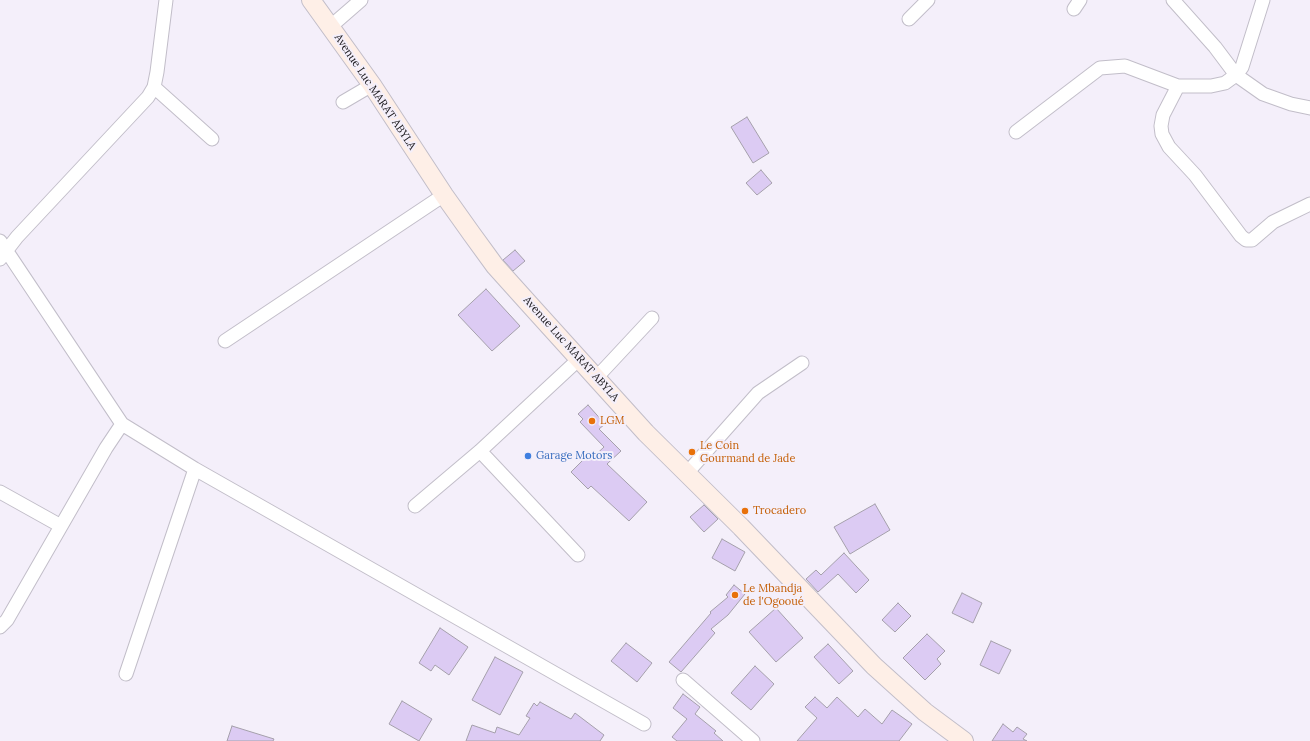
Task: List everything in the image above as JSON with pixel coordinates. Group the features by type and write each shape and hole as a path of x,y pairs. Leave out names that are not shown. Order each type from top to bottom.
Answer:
{"street":[{"path":"166,0 154,86 148,97 2,250 122,424 195,469 644,724"},
{"name":"Avenue Luc MARAT ABYLA","path":"311,0 372,85 444,195 496,266 646,433 746,532 874,666 925,712 964,741"},
{"path":"330,27 361,0"},
{"path":"909,19 928,0"},
{"path":"1173,0 1215,47 1236,75 1263,94 1291,104 1310,108"},
{"path":"1016,132 1100,68 1125,66 1178,86 1218,85 1225,82 1236,75 1242,67 1263,0"},
{"path":"343,102 372,85"},
{"path":"154,86 212,139"},
{"path":"1178,86 1163,115 1161,126 1162,134 1169,147 1194,175 1241,236 1246,240 1252,240 1273,222 1310,204"},
{"path":"225,341 444,195"},
{"path":"597,377 652,318"},
{"path":"415,506 480,451 579,359"},
{"path":"687,473 758,393 802,363"},
{"path":"0,627 8,620 61,526 122,424"},
{"path":"480,451 578,555"},
{"path":"126,674 195,469"},
{"path":"0,492 61,526"},
{"path":"683,680 753,741"}],"building":[{"path":"747,117 769,153 753,163 731,127"},
{"path":"761,170 772,183 757,195 746,183"},
{"path":"515,250 525,261 513,271 503,260"},
{"path":"486,289 520,326 492,351 458,315"},
{"path":"588,405 605,424 599,429 621,451 607,464 647,502 629,521 591,486 588,489 571,472 586,457 590,460 604,447 580,422 583,419 578,414"},
{"path":"875,504 890,530 850,554 834,527"},
{"path":"704,505 718,519 704,532 690,517"},
{"path":"722,539 745,552 735,571 712,558"},
{"path":"844,553 869,580 856,593 838,574 818,592 806,579 816,570 821,575"},
{"path":"734,585 745,594 728,615 711,629 715,633 681,672 669,662 711,613 710,612 728,597 726,595"},
{"path":"962,593 982,603 973,623 952,613"},
{"path":"898,603 911,616 895,632 882,620"},
{"path":"776,608 803,638 776,662 749,632"},
{"path":"440,628 468,647 449,675 435,665 431,671 419,663"},
{"path":"927,634 945,651 937,659 941,664 925,680 903,658"},
{"path":"991,641 1011,650 999,674 980,665"},
{"path":"626,643 652,663 637,682 611,661"},
{"path":"828,644 853,671 839,684 814,657"},
{"path":"495,657 523,672 500,715 472,700"},
{"path":"755,666 774,684 751,710 731,693"},
{"path":"683,694 700,707 695,714 716,731 714,733 723,741 677,741 672,737 687,719 673,708"},
{"path":"815,697 827,708 837,697 858,717 865,709 882,724 892,710 912,724 899,741 797,741 817,718 805,707"},
{"path":"402,701 432,719 419,741 389,724"},
{"path":"540,702 571,719 575,713 604,735 600,741 466,741 472,725 495,733 497,727 519,735 530,718 526,716 534,703 537,706"},
{"path":"1003,724 1013,732 1017,727 1027,734 1023,739 1027,741 992,741"},
{"path":"232,726 274,739 273,741 227,741"}],"place":[{"name":"LGM","path":"592,421"},
{"name":"Le Coin Gourmand de Jade","path":"692,452"},
{"name":"Garage Motors","path":"528,456"},
{"name":"Trocadero","path":"745,511"},
{"name":"Le Mbandja de l'Ogooué","path":"735,595"}]}
